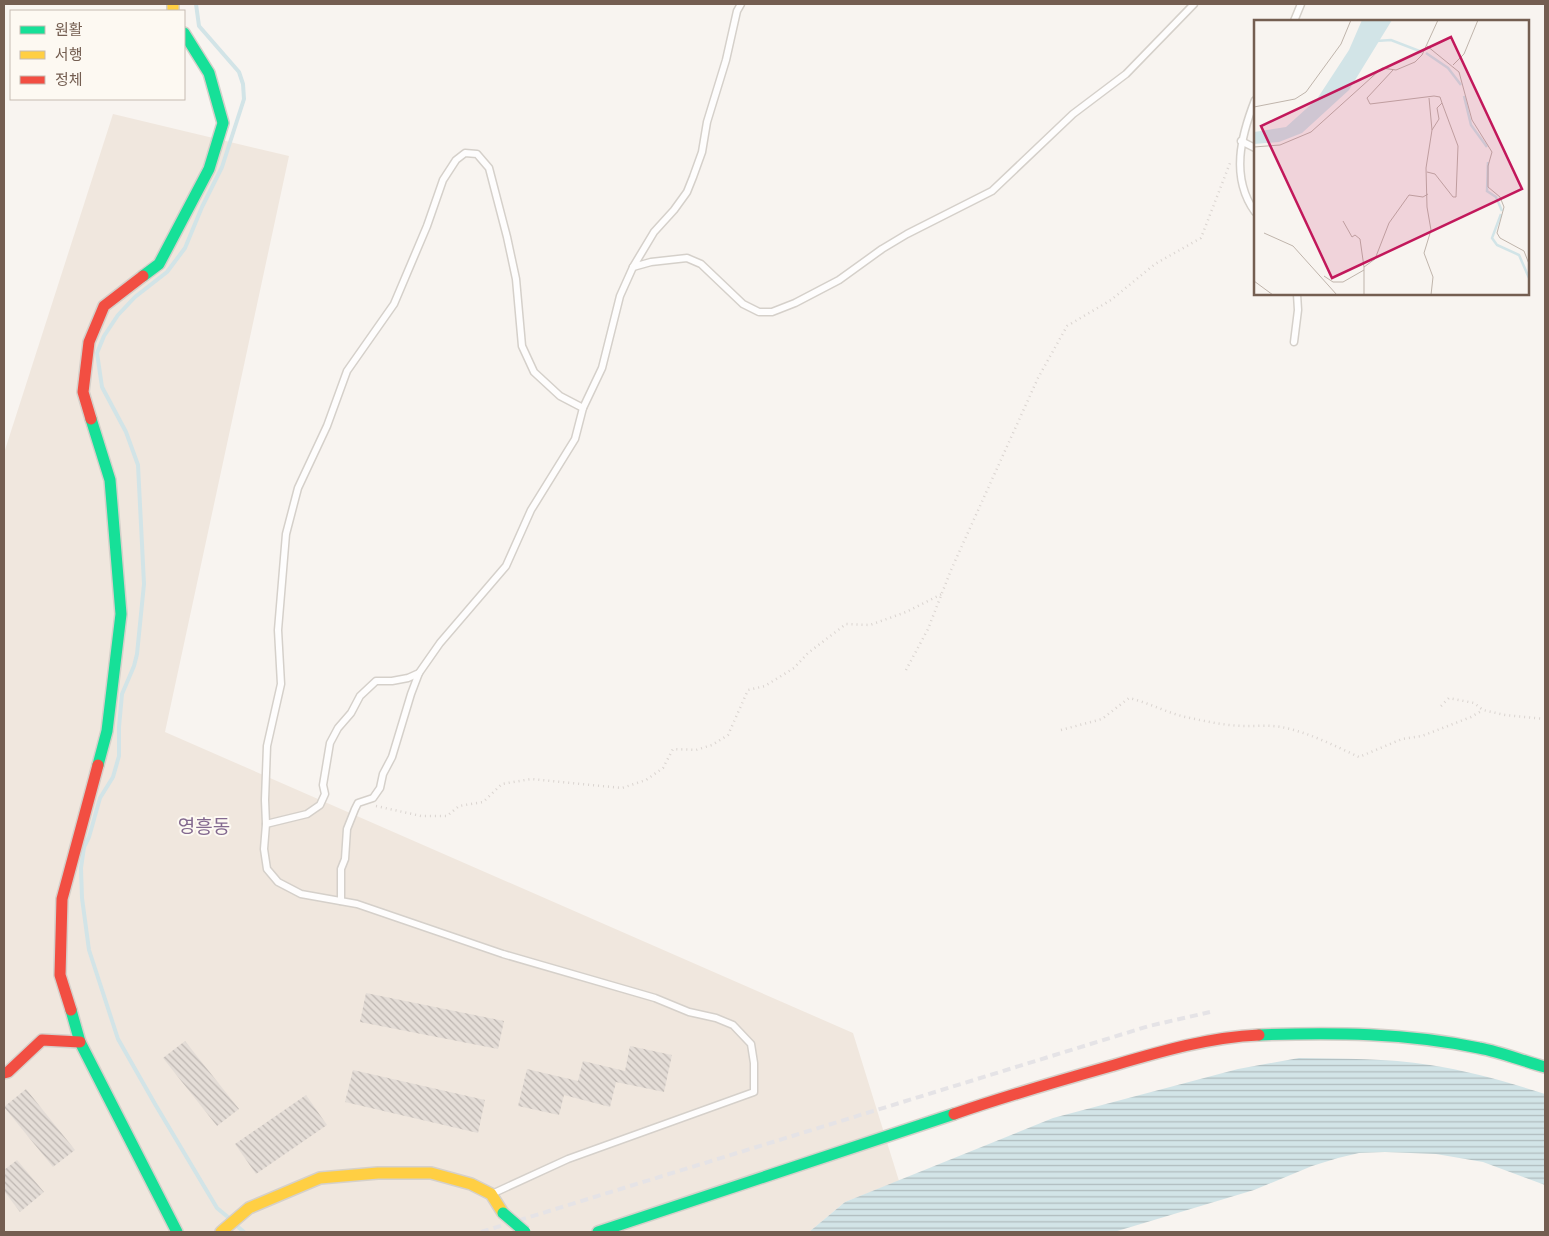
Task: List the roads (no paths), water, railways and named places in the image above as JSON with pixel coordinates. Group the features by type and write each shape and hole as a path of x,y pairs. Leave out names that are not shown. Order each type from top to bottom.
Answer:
{"street":[{"path":"177,1232 80,1042 60,975 62,900 107,731 121,614 110,480 83,392 89,342 104,306 159,264 209,169 223,123 209,73 185,35"},
{"path":"598,1232 1019,1092 1162,1051 1233,1036 1306,1033 1393,1035 1480,1048 1545,1067"},
{"path":"4,1073 8,1072 42,1040 80,1042"},
{"path":"221,1232 249,1208 320,1178 378,1173 431,1173 471,1184 491,1194 503,1213 525,1232"}],"lane":[{"path":"341,900 342,869 345,859 347,829 358,803 373,798 380,788 419,673 440,643 506,566 531,510 575,439 583,408 602,368 620,296 633,267 654,232 687,192 702,152 707,122 726,60 736,11 741,4"},
{"path":"633,267 651,262 686,258 701,264 743,304 759,312 772,312 795,303 839,280 882,249 907,234 992,191 1073,114 1126,74 1194,4"},
{"path":"1294,20 1301,4"},
{"path":"1254,103 1241,141 1240,171 1247,200 1254,210"},
{"path":"1241,141 1254,148"},
{"path":"491,1194 568,1159 754,1092 754,1063 751,1044 733,1025 716,1018 689,1012 656,998 504,954 414,925 386,913 341,900 301,894 278,882 267,869 264,849 267,746 281,684 278,630 286,534 298,488 327,426 347,371 394,304 427,226 443,180 456,160 465,153 477,154 489,168 516,279 522,346 534,372 560,396 583,408"},
{"path":"1294,342 1298,310 1297,295"},
{"path":"266,824 307,814 320,806 325,794 323,785 330,743 338,728 351,713 360,696 376,680 392,681 408,678 419,673"}],"waterway":[{"path":"196,4 199,26 239,72 243,84 244,99 222,167 202,207 185,248 167,272 135,297 118,315 104,336 97,353 102,387 126,432 138,465 144,584 137,654 122,694 119,756 113,777 100,798 89,837 84,847 81,868 82,898 89,950 118,1039 217,1208 229,1218"},
{"path":"237,1226 244,1232"}],"railway":[{"path":"481,1232 1149,1026 1210,1012"}],"district":[{"name":"영흥동","path":"204,826"}]}
